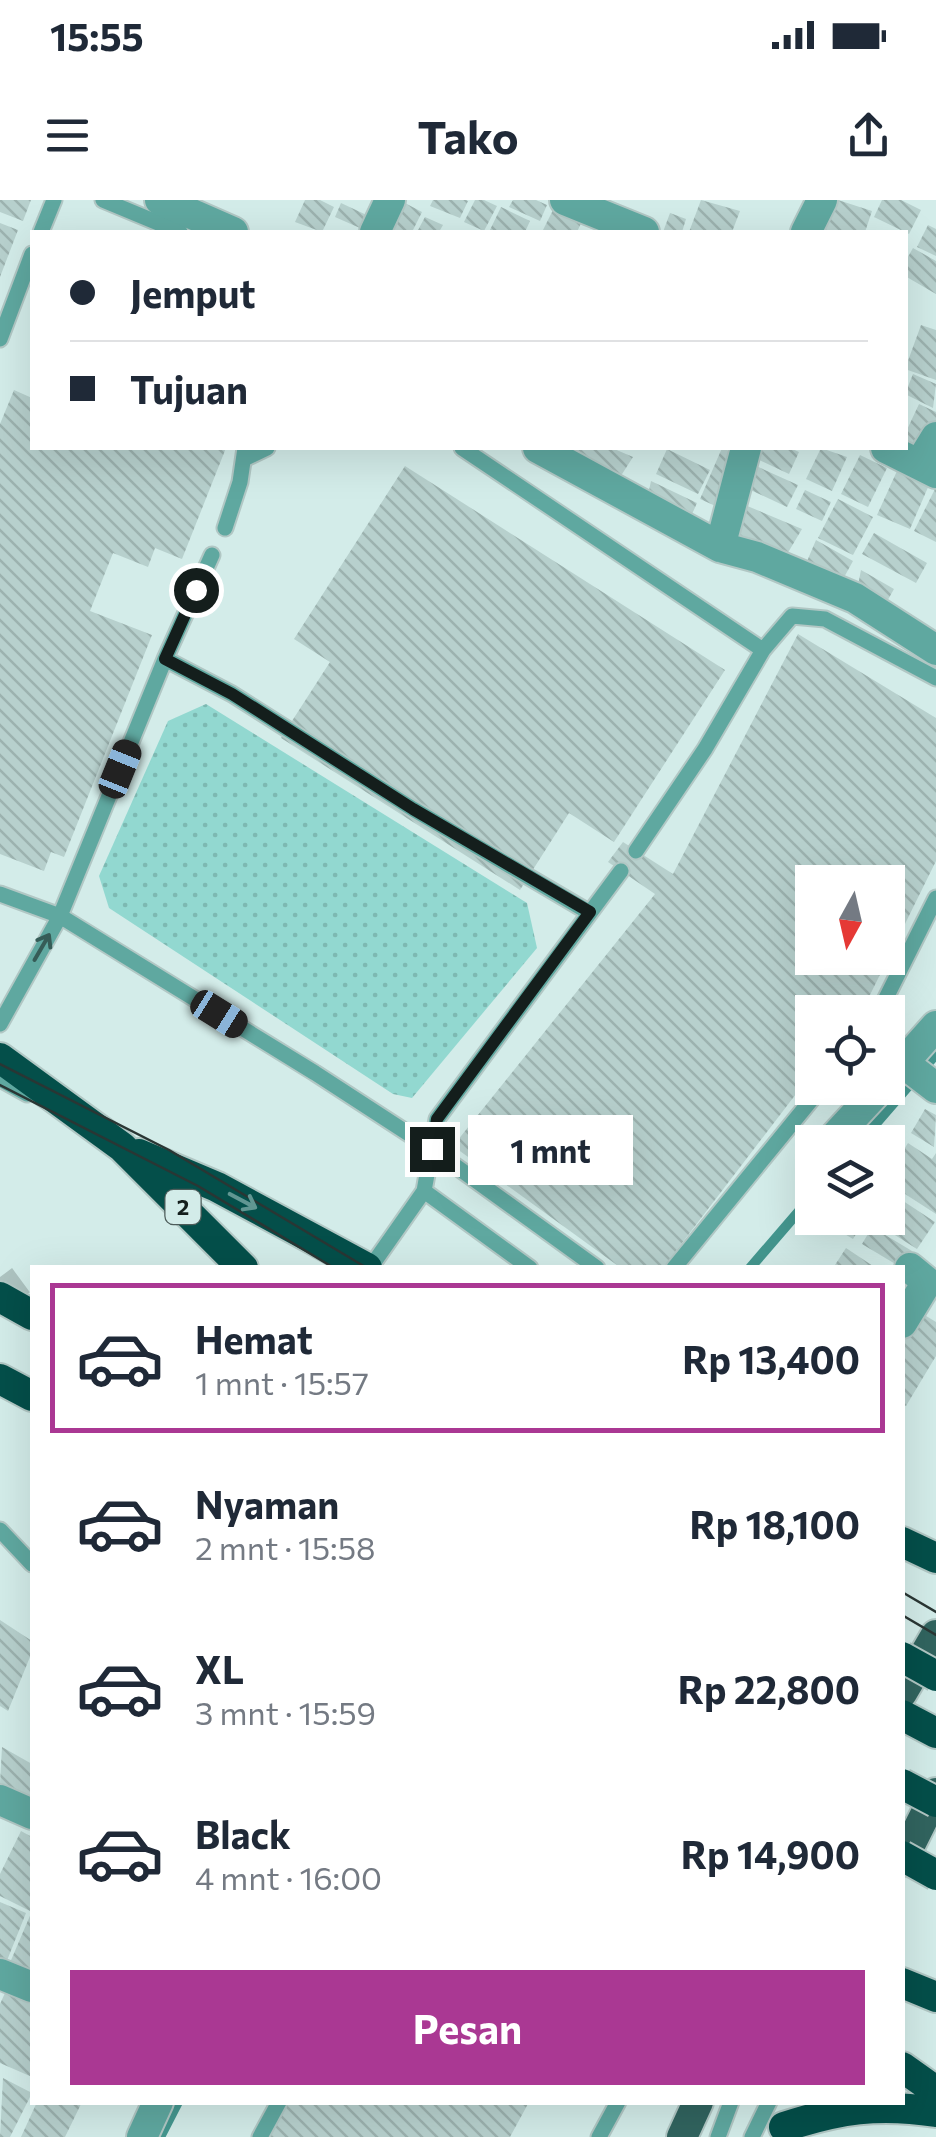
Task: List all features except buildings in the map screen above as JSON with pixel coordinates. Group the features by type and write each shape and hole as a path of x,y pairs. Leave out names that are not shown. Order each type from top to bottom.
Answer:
{"highway":[{"name":"2","path":"0,1058 122,1147 240,1265"},
{"path":"122,1147 217,1187 362,1265"},
{"path":"0,1297 30,1314"},
{"path":"0,1379 30,1395"},
{"path":"905,1543 936,1558"},
{"path":"905,1660 936,1676"},
{"path":"905,1717 936,1733"},
{"path":"905,1786 936,1802"},
{"path":"905,1860 936,1875"},
{"path":"905,1984 936,1997"},
{"path":"905,2070 936,2091"},
{"path":"782,2117 853,2108 936,2112"}],"main road":[{"path":"905,1689 936,1635"},
{"path":"905,1852 936,1792"},
{"path":"682,2137 697,2105"}],"street":[{"path":"160,200 228,230"},
{"path":"376,230 390,200"},
{"path":"565,200 628,230"},
{"path":"807,230 822,200"},
{"path":"890,450 928,468 936,437"},
{"path":"542,450 720,547 756,557 854,598 936,650"},
{"path":"720,547 745,450"},
{"path":"914,1077 936,1026"},
{"path":"846,1125 864,1105"},
{"path":"905,1318 927,1282 910,1268"},
{"path":"0,1800 30,1813"},
{"path":"0,1974 30,1986"},
{"path":"142,2137 157,2105"}],"lane":[{"path":"42,230 54,200"},
{"path":"104,200 175,230"},
{"path":"0,339 30,259"},
{"path":"465,450 763,650"},
{"path":"225,528 240,482 244,453"},
{"path":"0,1024 60,916 212,555"},
{"path":"636,851 705,749 763,650 792,616 824,618 936,678"},
{"path":"165,659 232,694 413,809 590,912"},
{"path":"370,1265 424,1191 437,1119 622,871"},
{"path":"0,894 60,916 432,1149 593,1265"},
{"path":"887,995 936,898"},
{"path":"0,1079 122,1147"},
{"path":"676,1265 807,1105"},
{"path":"424,1191 526,1265"},
{"path":"0,1530 30,1562"},
{"path":"260,2137 276,2105"},
{"path":"599,2137 616,2105"},
{"path":"718,2137 729,2105"},
{"path":"752,2137 782,2117"}],"shaded area":[{"path":"206,704 527,903 537,948 412,1098 393,1094 109,908 99,876 168,721"}],"waterway":[{"path":"875,1125 936,1054"},
{"path":"753,1265 795,1216"},
{"path":"160,2137 176,2105"}],"tunnel":[{"path":"0,1277 28,1315"}],"tram line":[{"path":"0,1064 169,1150 362,1265"},
{"path":"0,1085 198,1186 329,1265"},
{"path":"905,1594 936,1612"},
{"path":"905,1617 936,1635"}],"route":[{"path":"196,590 165,659 232,694 413,809 590,912 437,1119 432,1149"}]}
